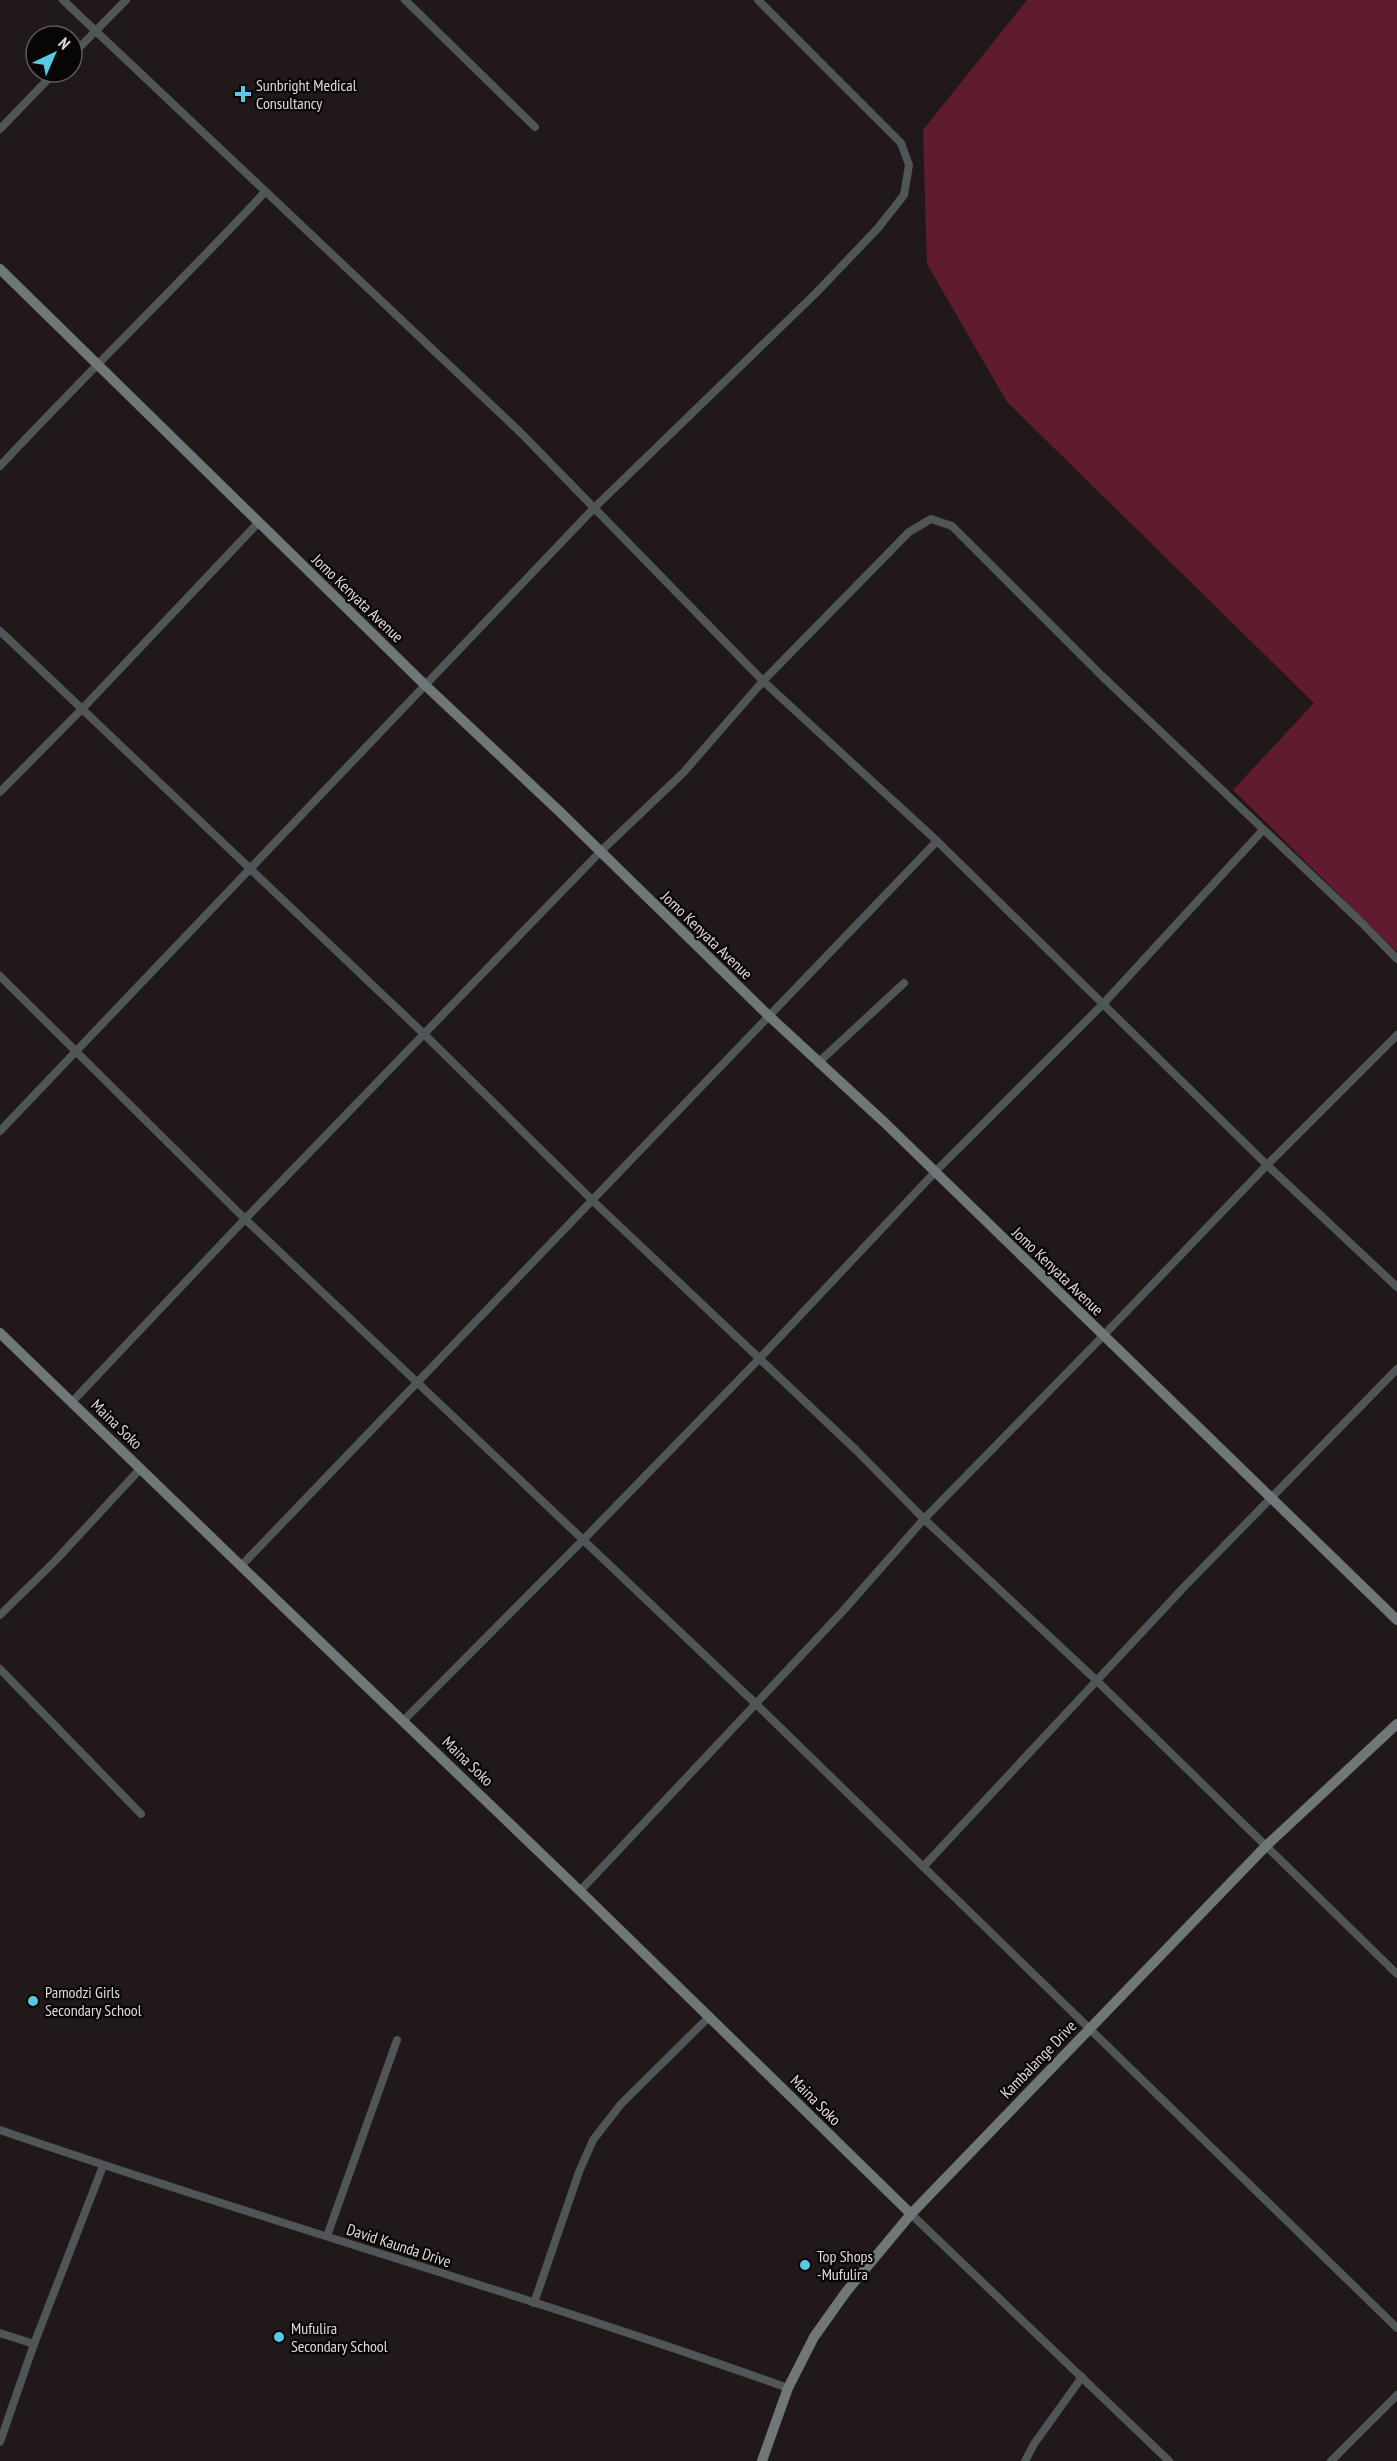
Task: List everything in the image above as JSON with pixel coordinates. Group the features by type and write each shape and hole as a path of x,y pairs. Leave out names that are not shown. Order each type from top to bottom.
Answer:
{"street":[{"path":"63,0 520,432 763,681 937,841 1267,1165 1397,1287"},
{"path":"84,42 126,0"},
{"path":"405,0 535,127"},
{"path":"0,1131 594,508 816,293 878,228 904,195 909,165 901,143 758,0"},
{"path":"0,129 44,84"},
{"path":"0,466 97,363 163,300 265,192"},
{"name":"Jomo Kenyata Avenue","path":"0,269 425,685 769,1016 820,1061 1397,1620"},
{"path":"72,1402 245,1219 600,852 683,773 763,681 909,532 931,519 952,526 1102,676 1397,959"},
{"path":"0,792 259,522"},
{"path":"0,631 425,1035 592,1200 856,1450 924,1519 1096,1680 1397,1974"},
{"path":"404,1720 760,1358 935,1172 1103,1004 1263,830"},
{"path":"241,1566 937,841"},
{"path":"0,976 245,1219 754,1703 1090,2027 1397,2328"},
{"path":"820,1061 904,983"},
{"path":"580,1891 754,1703 842,1612 924,1519 1267,1165 1397,1035"},
{"name":"Maina Soko","path":"0,1333 404,1720 911,2214"},
{"path":"923,1867 1269,1498 1397,1369"},
{"path":"0,1615 55,1561 141,1468"},
{"path":"0,1669 141,1814"},
{"name":"Kambalange Drive","path":"762,2461 788,2388 814,2337 846,2292 911,2214 1266,1846 1397,1724"},
{"path":"534,2303 579,2172 593,2140 621,2104 710,2016"},
{"path":"327,2236 396,2040"},
{"name":"David Kaunda Drive","path":"0,2130 207,2200 327,2236 699,2356 788,2388"},
{"path":"0,2442 34,2344 103,2166"},
{"path":"911,2214 1169,2461"},
{"path":"0,2333 34,2344"},
{"path":"1025,2461 1034,2444 1082,2377"},
{"path":"1331,2461 1397,2395"}],"shaded area":[{"path":"1027,0 1397,0 1397,952 1233,790 1314,703 1007,402 927,264 923,130"}],"place":[{"name":"Sunbright Medical Consultancy","path":"243,94"},
{"name":"Pamodzi Girls Secondary School","path":"33,2001"},
{"name":"Top Shops -Mufulira","path":"805,2265"},
{"name":"Mufulira Secondary School","path":"279,2337"}]}
